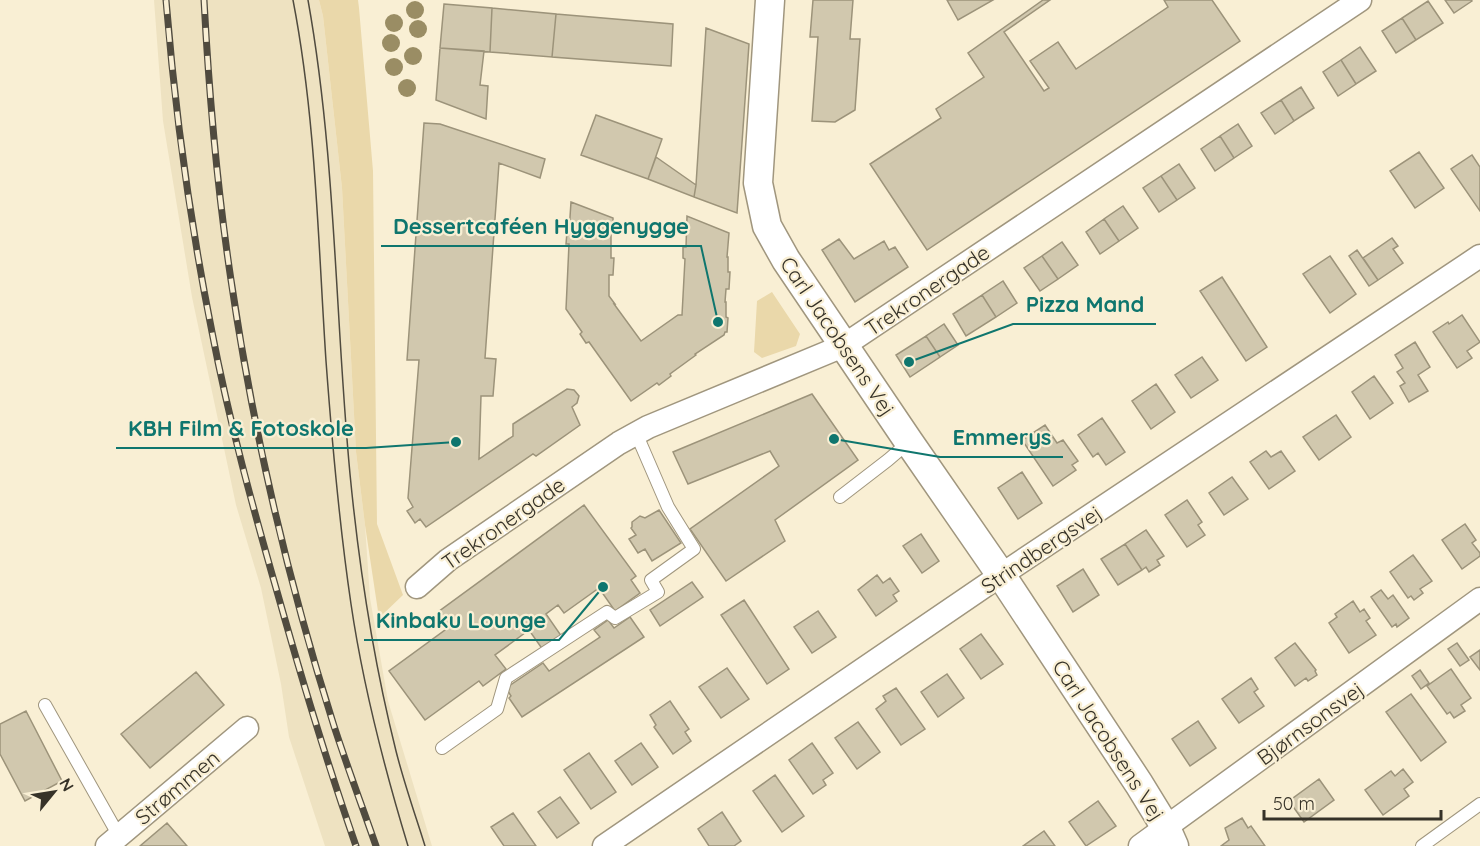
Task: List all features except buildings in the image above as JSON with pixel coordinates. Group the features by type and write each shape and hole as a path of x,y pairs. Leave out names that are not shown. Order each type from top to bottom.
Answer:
{"street":[{"name":"Carl Jacobsens Vej","path":"770,0 758,183 767,226 786,261 1001,575 1139,784 1170,837"},
{"name":"Trekronergade","path":"417,587 448,560 620,442 659,423 843,346 1360,0"},
{"name":"Strindbergsvej","path":"604,846 1001,575 1480,256"},
{"name":"Bjørnsonsvej","path":"1140,846 1170,837 1480,599"},
{"name":"Strømmen","path":"113,841 247,728"}],"lane":[{"path":"442,748 497,709 506,678 607,612 615,618 658,592 651,580 694,549 668,507 636,433"},
{"path":"840,496 909,442"},
{"path":"45,705 113,841"},
{"path":"1422,846 1480,804"}],"shaded area":[{"path":"154,0 319,0 323,16 342,188 356,452 365,525 370,598 388,701 432,846 325,846 289,737 281,684 261,588 236,505 192,297 163,121"},
{"path":"319,0 358,0 359,8 373,171 377,524 403,595 379,618 356,452 342,188 323,16"},
{"path":"772,292 800,334 796,346 762,358 754,352 757,301"}],"tram line":[{"path":"293,0 307,90 328,391 347,574 368,696 408,846"},
{"path":"308,0 330,177 345,415 362,578 396,751 425,846"}],"railway":[{"path":"166,0 190,208 226,398 296,658 356,846"},
{"path":"204,0 211,105 222,210 240,337 261,449 287,561 317,671 376,846"}],"place":[{"name":"Dessertcaféen Hyggenygge","path":"718,322"},
{"name":"Pizza Mand","path":"909,362"},
{"name":"Emmerys","path":"834,439"},
{"name":"KBH Film & Fotoskole","path":"456,442"},
{"name":"Kinbaku Lounge","path":"603,587"}]}
